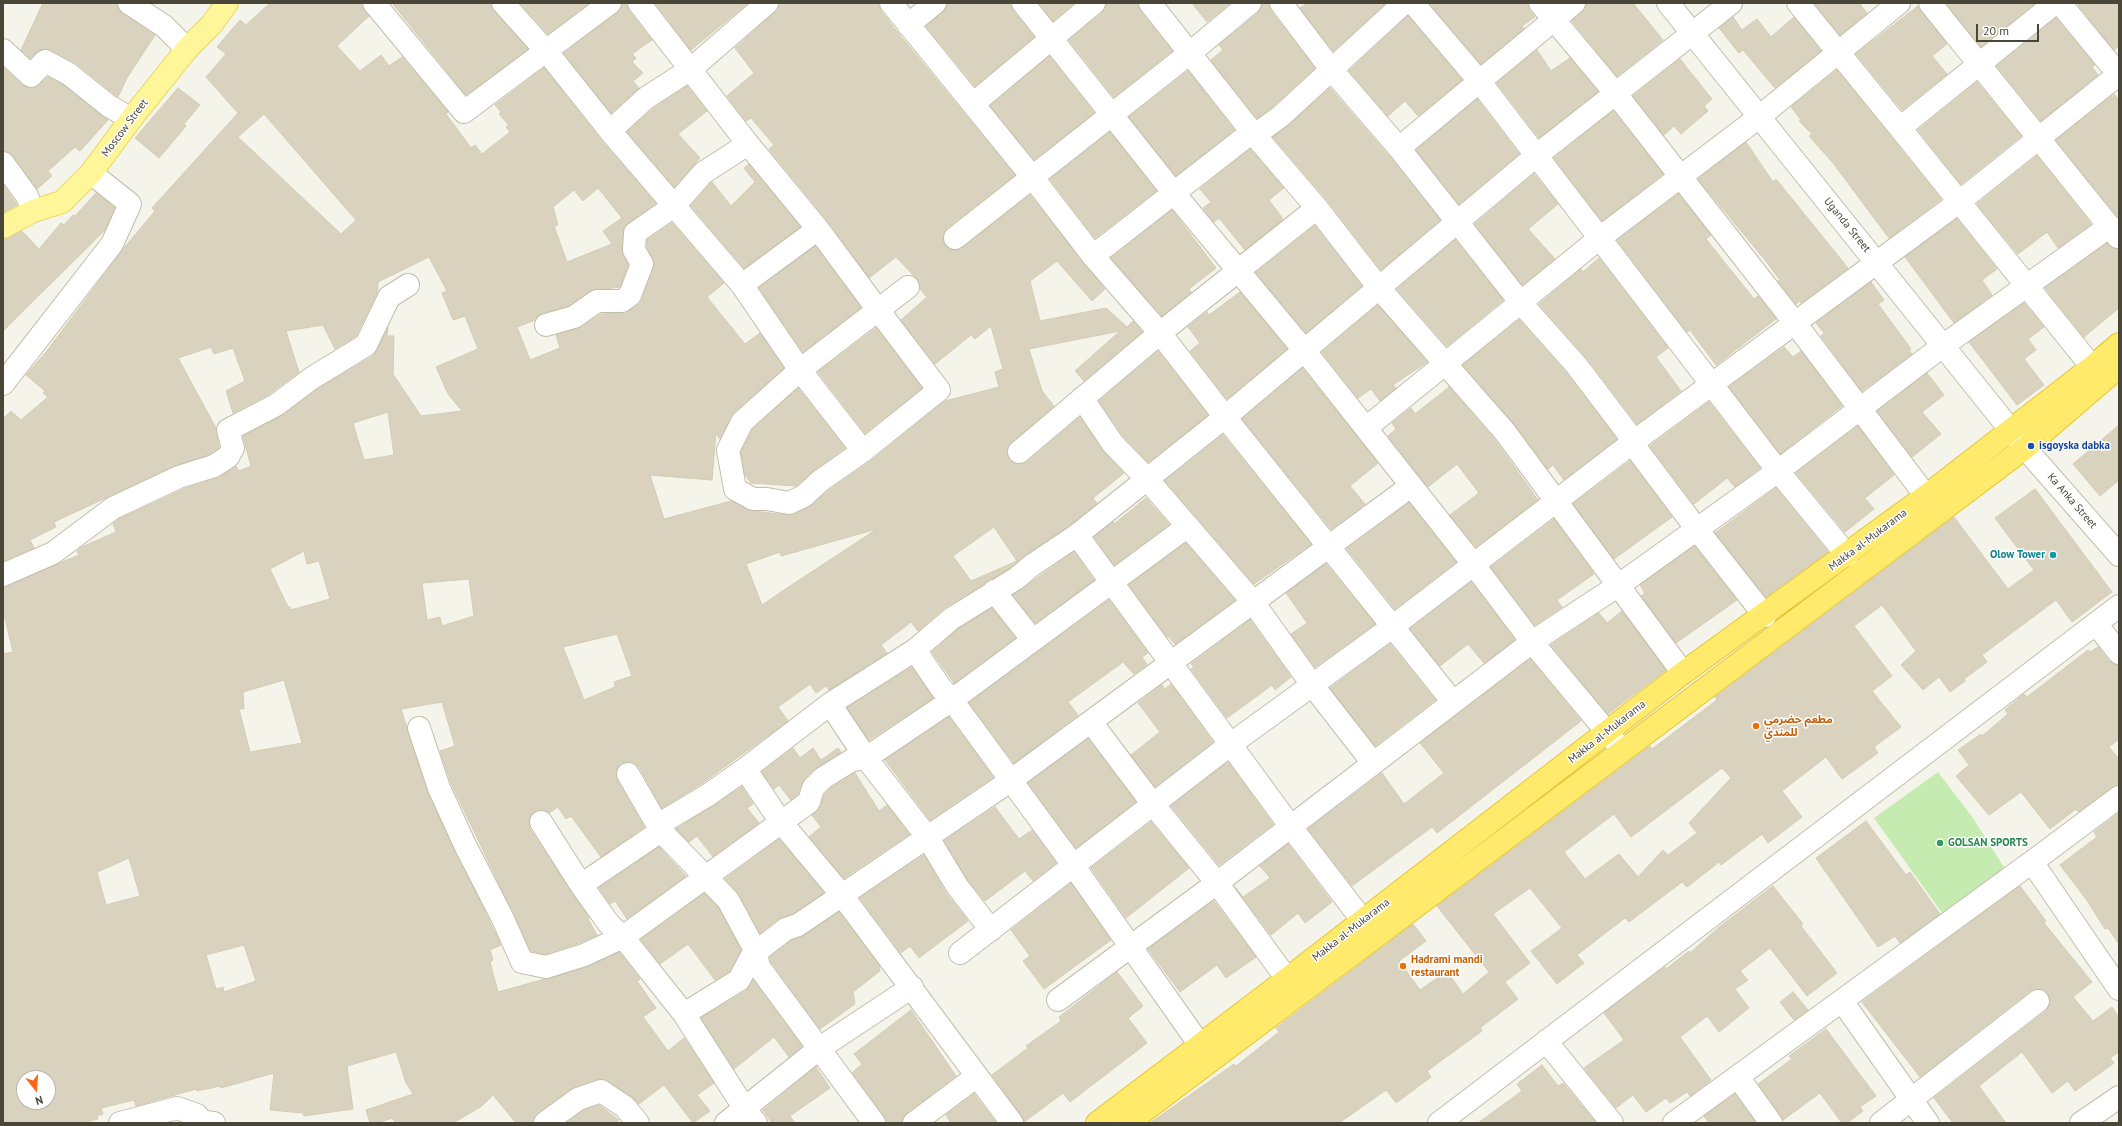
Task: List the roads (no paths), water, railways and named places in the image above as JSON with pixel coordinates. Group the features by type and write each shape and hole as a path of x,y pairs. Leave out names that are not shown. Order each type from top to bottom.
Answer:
{"highway":[{"name":"Makka al-Mukarama","path":"1128,1123 1438,876 1607,732 1684,673 1764,616 1926,496 2092,367 2119,344"},
{"name":"Makka al-Mukarama","path":"1097,1123 1363,921 1438,876 1622,750 2025,448 2119,367"}],"main road":[{"name":"Moscow Street","path":"3,227 33,211 62,202 91,173 130,119 186,49 212,24 227,3"}],"street":[{"path":"129,3 164,26 186,49"},
{"path":"374,3 464,112 547,52 610,3"},
{"path":"503,3 547,52 610,131 742,285 800,370 863,451"},
{"path":"640,3 748,144 818,229 878,310 939,390 863,451 820,481 804,496 789,503 767,499 753,500 735,488 728,450 742,422 800,370 878,310 908,287"},
{"path":"610,131 646,98 691,69 767,3"},
{"path":"892,3 1033,178 1093,256 1160,333 1392,628 1453,702"},
{"path":"908,24 935,3"},
{"path":"1023,3 1173,192 1240,270 1304,350 1474,565 1532,642 1622,750"},
{"path":"973,104 1094,3"},
{"path":"1150,3 1252,132 1316,208 1379,288 1505,432 1684,673"},
{"path":"955,238 1190,54 1250,3"},
{"path":"1281,3 1331,70 1399,148 1521,303 1577,366 1627,432 1632,443 1764,616"},
{"path":"1093,256 1173,192 1252,132 1262,130 1281,116 1404,3"},
{"path":"1413,3 1480,82 1778,471 1847,555"},
{"path":"1540,3 1616,94 1795,323 1926,496"},
{"path":"1399,148 1574,3"},
{"name":"Uganda Street","path":"1668,3 1944,345 2025,448"},
{"path":"581,885 661,831 666,820 708,795 745,769 830,704 915,650 952,619 1016,578 1077,535 1225,417 1456,222 1537,156 1731,3"},
{"path":"1798,3 2092,367"},
{"path":"1366,428 1600,237 1759,117 1899,3"},
{"path":"1058,1000 1217,883 1532,642 1619,585 1696,528 1778,471 1944,345 2027,287 2114,232 1930,3"},
{"path":"1900,128 2055,3"},
{"path":"960,953 1152,803 1392,628 1632,443 1959,202 2119,75 2060,3"},
{"path":"3,50 31,76 45,61 69,74 109,106 130,119"},
{"path":"546,325 574,317 597,301 622,301 630,295 642,264 634,250 635,233 674,206 703,173 748,144"},
{"path":"3,163 27,196 33,211"},
{"path":"3,384 112,244 130,204 91,173"},
{"path":"1019,452 1160,333 1316,208"},
{"path":"742,285 818,229"},
{"path":"3,576 54,553 113,508 179,477 214,466 228,457 233,448 228,430 276,406 312,378 366,345 389,297 408,285"},
{"path":"1082,398 1113,444 1147,479 1253,602 1313,686 1372,763"},
{"name":"Ka Anka Street","path":"2025,448 2119,555"},
{"path":"684,1014 739,980 755,950 760,949 786,929 798,925 841,894 928,838 1010,781 1411,486"},
{"path":"419,728 442,795 522,962 546,967 584,955 623,937 809,802 813,788 823,778 852,760 866,758 952,700 1032,639 1188,526"},
{"path":"1077,535 1291,827 1363,921"},
{"path":"994,592 1032,639"},
{"path":"1439,1123 2119,606"},
{"path":"2096,624 2119,653"},
{"path":"915,650 941,688 952,700 1073,865 1200,1045"},
{"path":"830,704 866,758 928,838 957,886 991,930"},
{"path":"1091,722 1152,803 1217,883 1287,979"},
{"path":"745,769 781,822 841,894 912,987 1012,1123"},
{"path":"628,774 661,831 728,900 755,950 759,967 874,1123"},
{"path":"1674,1123 2119,797"},
{"path":"541,822 581,885 609,924 623,937 684,1014 750,1116"},
{"path":"2032,862 2119,989"},
{"path":"726,1123 750,1116 820,1048 912,987"},
{"path":"1842,1001 1910,1100 1928,1123"},
{"path":"1881,1123 2038,1001"},
{"path":"1546,1041 1612,1123"},
{"path":"914,1123 977,1076"},
{"path":"1738,1077 1772,1123"},
{"path":"545,1123 578,1099 601,1091 624,1107 638,1123"},
{"path":"2081,1123 2119,1097"},
{"path":"120,1123 177,1108 197,1115 201,1121 214,1123"}],"place":[{"name":"isgoyska dabka","path":"2031,446"},
{"name":"Olow Tower","path":"2053,555"},
{"name":"مطعم حضرمي للمندي","path":"1756,726"},
{"name":"GOLSAN SPORTS","path":"1940,843"},
{"name":"Hadrami mandi restaurant","path":"1403,966"}]}
